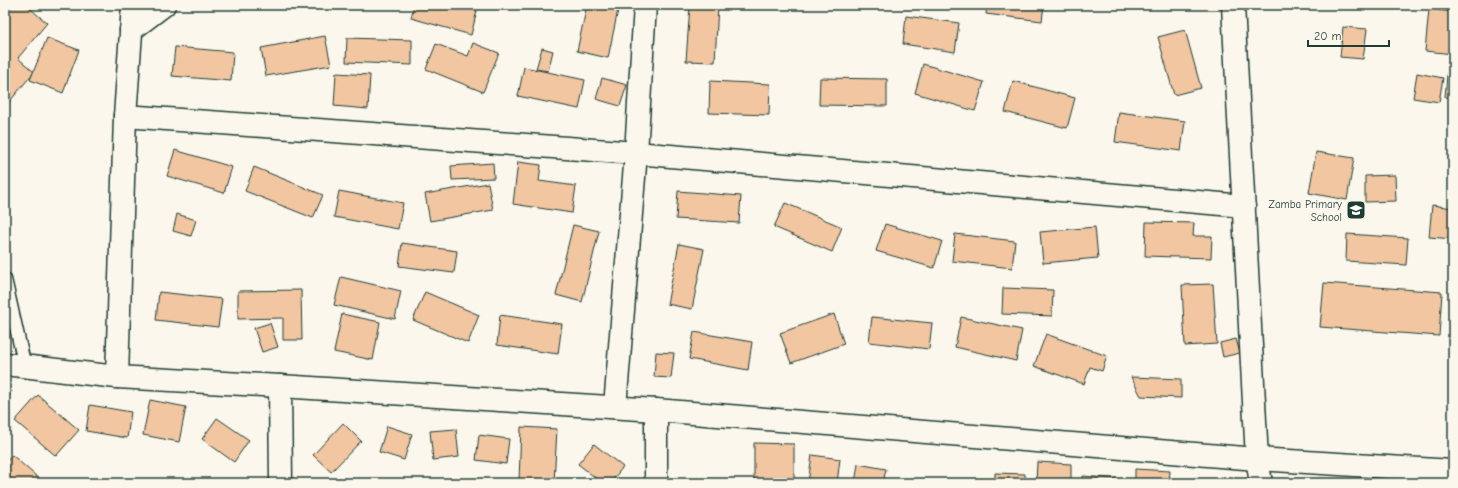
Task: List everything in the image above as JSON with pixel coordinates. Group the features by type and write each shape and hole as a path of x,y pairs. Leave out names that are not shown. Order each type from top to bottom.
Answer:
{"street":[{"path":"117,377 125,116 133,5"},
{"path":"131,30 164,5"},
{"path":"615,407 636,153 646,5"},
{"path":"1233,5 1257,459 1261,483"},
{"path":"125,116 636,153 1244,206"},
{"path":"15,366 117,377 615,407 1257,459 1453,471"},
{"path":"280,386 281,483"},
{"path":"656,410 656,483"}],"lane":[{"path":"5,279 15,366"}],"building":[{"path":"5,5 26,5 47,23 18,58 34,72 5,107"},
{"path":"414,5 458,5 477,11 471,35 411,18"},
{"path":"587,5 619,5 608,58 577,51"},
{"path":"690,5 718,5 715,62 686,61"},
{"path":"987,5 1044,5 1042,21 986,14"},
{"path":"1429,9 1453,12 1453,54 1425,51"},
{"path":"906,16 959,23 955,52 903,44"},
{"path":"1343,27 1367,29 1363,59 1340,57"},
{"path":"1185,30 1201,88 1174,95 1158,37"},
{"path":"325,36 331,65 266,76 261,48"},
{"path":"47,38 79,50 63,93 30,80"},
{"path":"347,38 412,40 412,65 346,62"},
{"path":"473,43 499,53 483,92 426,69 436,44 468,56"},
{"path":"175,47 233,52 231,81 172,76"},
{"path":"542,48 553,51 548,71 536,69"},
{"path":"923,64 984,82 975,111 915,93"},
{"path":"1448,65 1453,66 1453,98 1445,97"},
{"path":"524,67 585,80 579,109 518,96"},
{"path":"336,73 370,75 368,109 334,106"},
{"path":"1417,73 1443,78 1439,102 1413,98"},
{"path":"602,78 627,85 620,106 596,99"},
{"path":"820,78 887,79 887,106 819,105"},
{"path":"710,81 770,84 769,115 709,113"},
{"path":"1013,81 1075,98 1067,128 1005,112"},
{"path":"1119,112 1185,121 1181,151 1115,142"},
{"path":"175,150 232,167 224,193 167,176"},
{"path":"1316,152 1354,158 1347,200 1309,193"},
{"path":"518,162 541,165 539,181 576,186 572,213 513,204"},
{"path":"493,163 494,178 452,180 451,166"},
{"path":"254,167 323,195 313,218 245,191"},
{"path":"1395,175 1396,201 1365,202 1365,176"},
{"path":"488,183 493,210 430,221 425,194"},
{"path":"339,191 403,203 398,229 334,217"},
{"path":"678,191 741,196 739,223 676,219"},
{"path":"785,203 842,227 832,252 774,227"},
{"path":"1432,205 1453,208 1453,239 1429,237"},
{"path":"177,214 196,220 191,236 173,231"},
{"path":"1146,222 1194,223 1193,236 1212,236 1211,258 1145,256"},
{"path":"885,224 942,241 934,268 876,251"},
{"path":"573,225 599,231 582,302 556,295"},
{"path":"1095,227 1098,258 1043,263 1040,232"},
{"path":"955,234 1015,241 1012,268 952,261"},
{"path":"1347,234 1408,238 1406,265 1346,261"},
{"path":"402,243 457,251 454,273 399,266"},
{"path":"679,244 704,249 692,309 667,304"},
{"path":"341,277 401,291 395,319 334,305"},
{"path":"1324,283 1442,292 1439,336 1320,327"},
{"path":"1213,284 1217,344 1185,346 1182,285"},
{"path":"1003,288 1053,290 1052,316 1002,314"},
{"path":"301,290 302,340 283,340 283,318 238,319 238,291"},
{"path":"159,292 222,299 218,327 156,320"},
{"path":"425,292 479,315 468,343 413,320"},
{"path":"342,314 380,322 373,360 334,352"},
{"path":"834,314 844,344 791,363 780,333"},
{"path":"500,315 562,324 558,354 497,345"},
{"path":"872,317 932,323 929,349 869,342"},
{"path":"961,317 1022,330 1016,361 955,347"},
{"path":"270,323 278,347 262,352 254,328"},
{"path":"694,332 752,342 748,370 689,359"},
{"path":"1046,334 1107,356 1102,371 1090,367 1084,384 1034,366"},
{"path":"1236,339 1240,353 1223,357 1220,343"},
{"path":"656,352 674,353 671,378 654,377"},
{"path":"1131,377 1181,379 1181,398 1141,396"},
{"path":"38,395 79,430 56,456 15,421"},
{"path":"150,400 186,407 179,442 143,435"},
{"path":"90,405 131,412 127,438 86,431"},
{"path":"217,418 249,440 234,462 202,439"},
{"path":"343,423 361,441 331,472 313,455"},
{"path":"387,426 412,434 404,460 379,452"},
{"path":"521,427 557,429 554,483 519,481"},
{"path":"456,429 459,457 433,460 430,431"},
{"path":"479,435 509,439 506,464 476,460"},
{"path":"754,443 794,444 794,483 754,483"},
{"path":"594,444 623,467 610,483 602,483 578,464"},
{"path":"12,455 44,483 5,483 5,463"},
{"path":"812,455 840,459 837,483 808,483"},
{"path":"1037,462 1071,464 1071,483 1036,483"},
{"path":"858,464 886,469 883,483 855,483"},
{"path":"1135,469 1170,471 1169,483 1135,483"},
{"path":"995,473 1025,474 1025,483 995,483"},
{"path":"1083,476 1117,479 1117,483 1083,483"}],"place":[{"name":"Zamba Primary School","path":"1356,210"}]}
